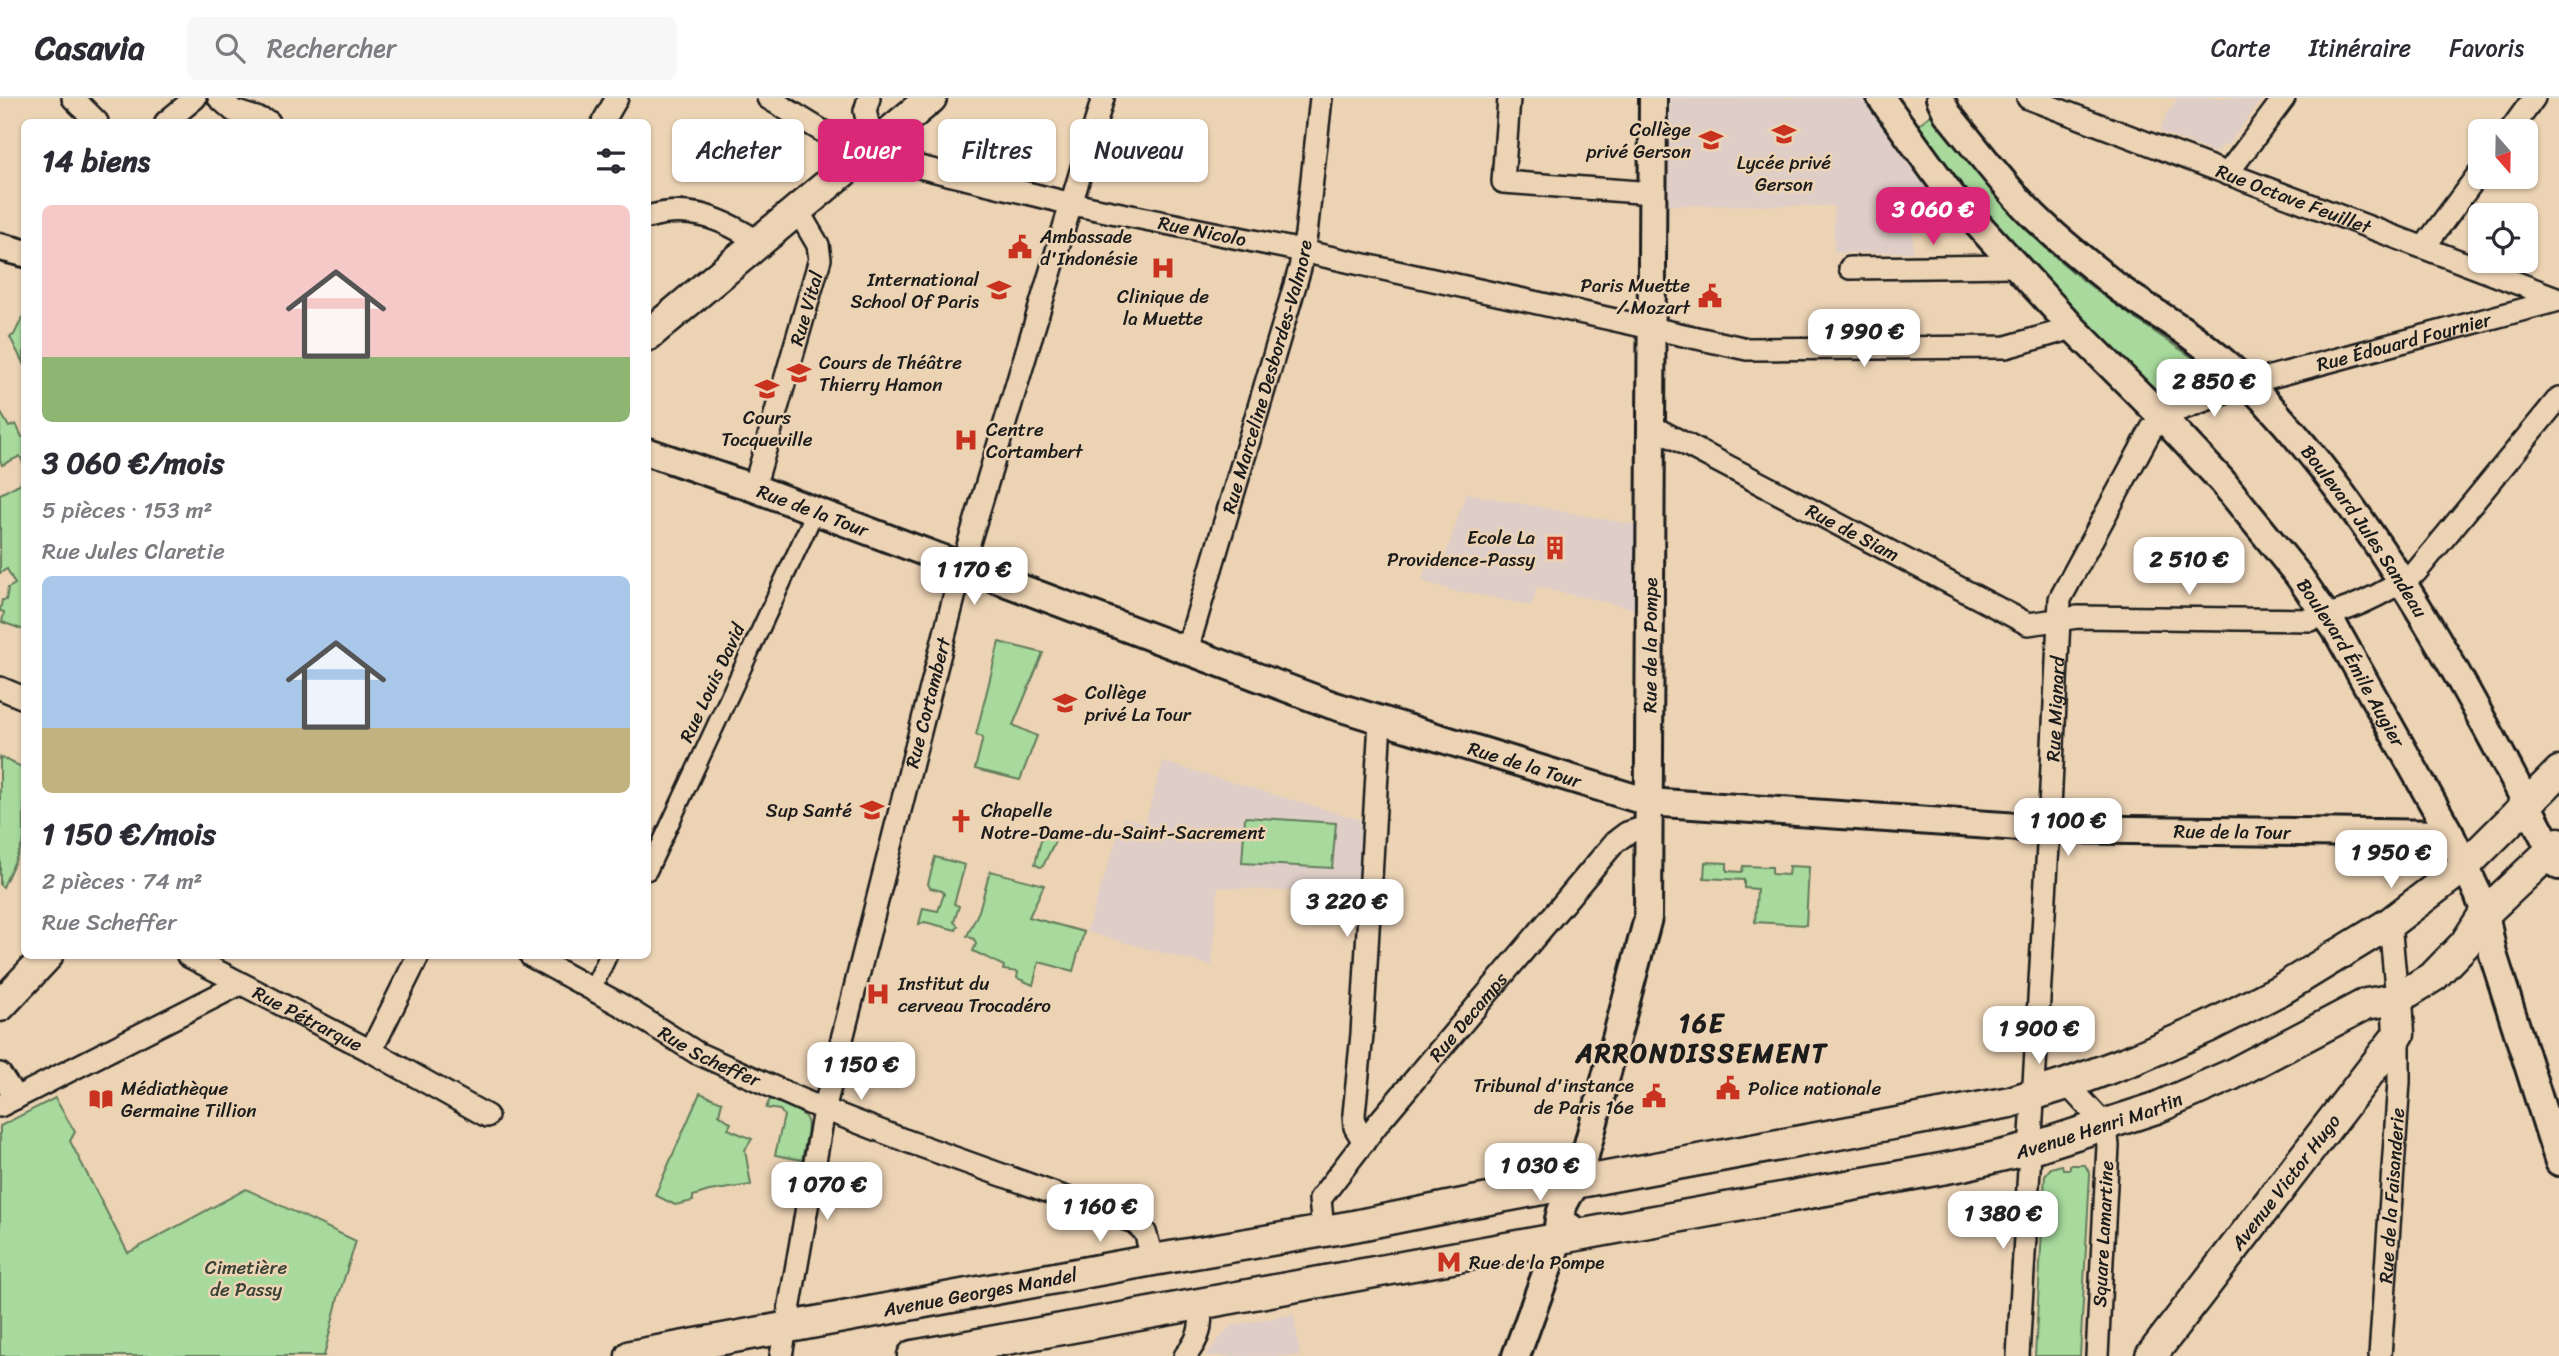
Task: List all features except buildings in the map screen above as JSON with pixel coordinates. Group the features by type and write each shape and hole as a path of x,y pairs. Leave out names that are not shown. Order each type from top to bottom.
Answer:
{"main road":[{"path":"906,119 930,98"},
{"path":"651,333 832,182"},
{"path":"1578,1182 1970,1111 2067,1084 2137,1058 2208,1027 2282,989 2390,923 2466,865 2559,772"},
{"name":"Avenue Henri Martin","path":"1559,1238 1963,1166 2106,1126 2156,1108 2231,1075 2366,1004 2397,999 2434,976 2465,944 2485,913 2556,853"},
{"path":"0,1006 44,959"},
{"path":"2397,999 2399,1034"},
{"name":"Avenue Victor Hugo","path":"2151,1356 2399,1034"},
{"name":"Avenue Georges Mandel","path":"631,1356 1578,1182"},
{"path":"914,1356 1559,1238"}],"street":[{"path":"73,98 94,119"},
{"path":"170,119 195,98"},
{"path":"219,98 234,111 259,119"},
{"path":"605,119 617,98"},
{"name":"Rue Nicolo","path":"768,98 818,128"},
{"path":"867,119 865,111 869,98"},
{"name":"Rue Cortambert","path":"781,1356 824,1110 962,566 1103,98"},
{"name":"Rue Marceline Desbordes-Valmore","path":"1187,650 1303,251 1321,98"},
{"path":"1509,98 1503,182 1653,193"},
{"name":"Rue de la Pompe","path":"1516,1356 1559,1238 1572,1225 1583,1194 1578,1182 1648,918 1653,98"},
{"name":"Boulevard Émile Augier","path":"1881,98 1951,195 2073,328 2164,419 2253,518 2327,616 2466,865 2485,913 2493,954 2559,1162"},
{"name":"Boulevard Jules Sandeau","path":"1940,98 1947,113 2007,185 2055,236 2120,288 2189,335 2266,401 2328,477 2402,582 2471,698 2526,805 2556,853"},
{"name":"Rue Octave Feuillet","path":"2029,98 2559,300"},
{"path":"2227,174 2284,98"},
{"path":"2519,119 2534,98"},
{"name":"Rue Nicolo","path":"924,168 1072,204 1303,251 1747,349 2006,347 2073,328"},
{"path":"2424,247 2468,188"},
{"path":"651,216 683,211 706,214 760,243"},
{"name":"Rue Vital","path":"754,488 820,259 818,245 798,211"},
{"path":"0,247 21,252"},
{"path":"1850,268 2016,266"},
{"name":"Rue Édouard Fournier","path":"2164,419 2176,411 2247,384 2559,300"},
{"name":"Rue de Siam","path":"1651,426 2028,624 2092,617 2311,620 2388,591 2416,572 2559,398"},
{"name":"Rue Mignard","path":"2029,1149 2060,599 2152,428 2164,419"},
{"name":"Rue de la Tour","path":"651,453 754,488 1380,721 1648,814 2049,829 2450,834"},
{"name":"Rue Louis David","path":"651,866 815,512"},
{"path":"0,688 21,697"},
{"path":"1364,1142 1355,1127 1354,1114 1362,1034 1380,721"},
{"name":"Rue Decamps","path":"1323,1230 1320,1199 1364,1142 1615,842 1648,814"},
{"path":"2390,923 2397,999"},
{"name":"Rue Pétrarque","path":"194,959 371,1051 417,959"},
{"name":"Rue Scheffer","path":"536,959 621,1005 696,1053 824,1110 1134,1222 1145,1233 1153,1260"},
{"path":"592,990 607,959"},
{"path":"0,1074 8,1102 240,984"},
{"name":"Rue de la Faisanderie","path":"2380,1356 2399,1075 2399,1034"},
{"path":"371,1051 488,1116"},
{"path":"2067,1084 2106,1126"},
{"name":"Square Lamartine","path":"2097,1356 2108,1146 2106,1126"},
{"path":"2018,1356 2029,1149"},
{"path":"1185,1356 1197,1342 1201,1304"}],"shaded area":[{"path":"1668,98 1865,98 1893,142 1943,205 1913,206 1913,252 1834,253 1834,206 1667,205"},
{"path":"2178,98 2263,98 2227,146 2224,144 2219,151 2213,152 2160,132 2167,113"},
{"path":"1466,493 1635,525 1635,609 1537,587 1532,606 1465,592 1464,594 1422,581 1428,560 1443,564"},
{"path":"1163,762 1365,821 1360,896 1218,887 1212,966 1086,932 1124,817 1145,823"},
{"path":"1294,1314 1300,1356 1205,1356 1230,1326"}],"green space":[{"path":"1931,115 2003,203 2050,252 2107,299 2209,369 2214,378 2163,397 2159,396 2001,233 1943,163 1915,127"},
{"path":"21,320 21,359 10,337 14,335"},
{"path":"0,411 9,427 16,424 21,435 21,458 20,456 2,465"},
{"path":"21,483 21,629 2,622 4,612 0,611 8,588 15,584 7,569 0,573 0,494"},
{"path":"999,642 1043,653 1013,725 1037,736 1020,780 975,769 983,737 976,735"},
{"path":"0,757 21,767 21,848 3,887 0,885"},
{"path":"1245,817 1336,823 1332,868 1242,863"},
{"path":"1043,832 1056,836 1056,839 1043,866 1040,867 1035,864"},
{"path":"935,857 965,865 954,904 959,906 954,922 958,926 956,930 925,922 919,924 923,908 938,911 944,894 930,888 928,884"},
{"path":"1705,862 1727,863 1727,871 1742,872 1743,866 1772,867 1772,874 1788,875 1789,866 1809,867 1806,925 1755,922 1757,889 1744,888 1744,880 1704,878"},
{"path":"990,871 1044,885 1029,917 1084,932 1073,971 1039,962 1033,985 1017,978 1018,972 1003,970 1004,966 973,951 976,944 974,939 967,936 979,911"},
{"path":"700,1093 722,1102 719,1114 731,1123 728,1129 752,1139 745,1150 751,1185 709,1191 693,1196 693,1201 675,1205 655,1195"},
{"name":"Cimetière de Passy","path":"55,1098 75,1132 70,1141 128,1253 246,1189 356,1241 324,1356 0,1356 0,1126"},
{"path":"770,1099 795,1110 806,1119 808,1125 802,1160 775,1155 784,1116 780,1110 766,1108"},
{"path":"2062,1165 2063,1169 2070,1169 2070,1165 2085,1165 2090,1174 2080,1356 2035,1356 2045,1175 2051,1168"}],"place":[{"name":"Lycée privé Gerson","path":"1784,134"},
{"name":"Collège privé Gerson","path":"1711,140"},
{"name":"Ambassade d'Indonésie","path":"1020,247"},
{"name":"Clinique de la Muette","path":"1163,268"},
{"name":"International School Of Paris","path":"999,290"},
{"name":"Paris Muette / Mozart","path":"1710,296"},
{"name":"Cours de Théâtre Thierry Hamon","path":"799,373"},
{"name":"Cours Tocqueville","path":"767,389"},
{"name":"Centre Cortambert","path":"966,440"},
{"name":"Ecole La Providence-Passy","path":"1555,548"},
{"name":"Collège privé La Tour","path":"1065,703"},
{"name":"Sup Santé","path":"872,810"},
{"name":"Chapelle Notre-Dame-du-Saint-Sacrement","path":"961,821"},
{"name":"Institut du cerveau Trocadéro","path":"878,994"},
{"name":"Police nationale","path":"1728,1088"},
{"name":"Tribunal d'instance de Paris 16e","path":"1654,1096"},
{"name":"Médiathèque Germaine Tillion","path":"101,1099"},
{"name":"Rue de la Pompe","path":"1449,1262"}],"district":[{"name":"16E ARRONDISSEMENT","path":"1702,1038"}]}
